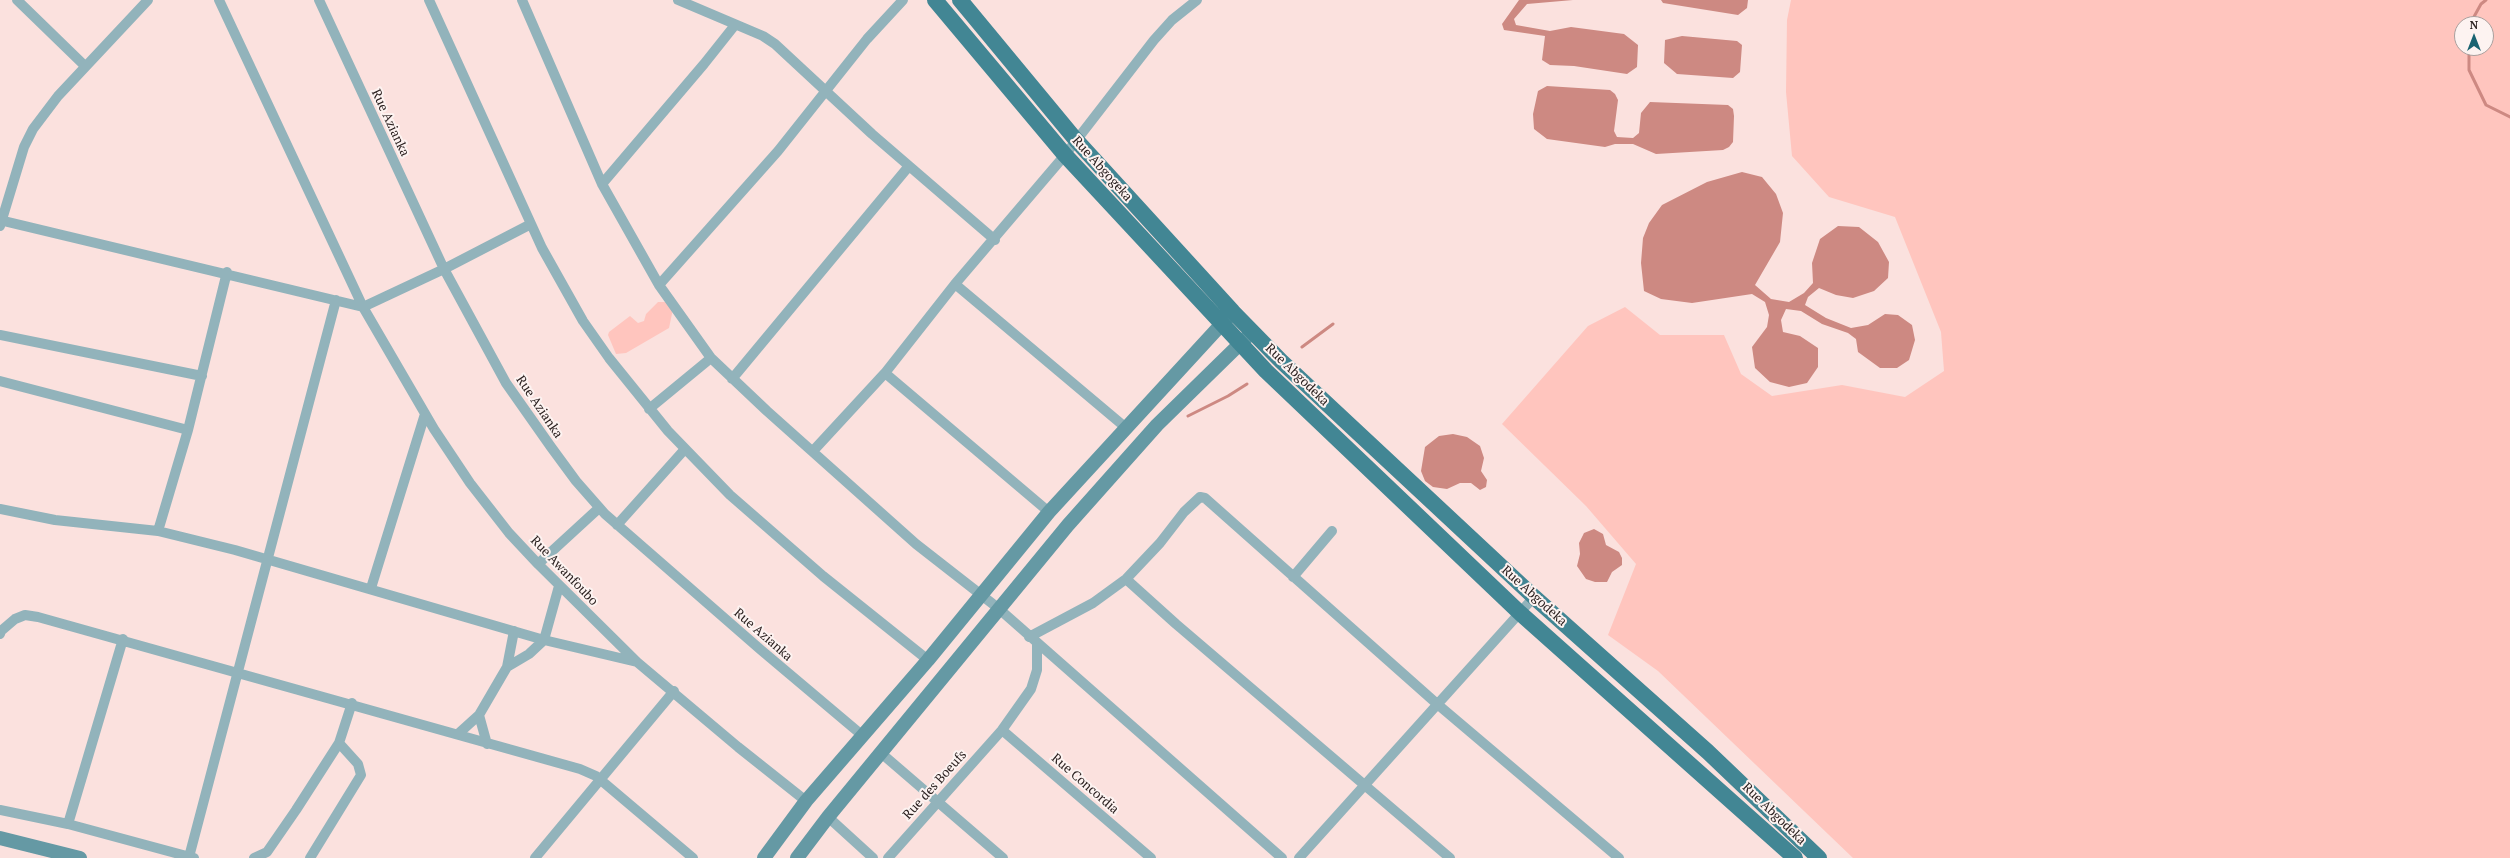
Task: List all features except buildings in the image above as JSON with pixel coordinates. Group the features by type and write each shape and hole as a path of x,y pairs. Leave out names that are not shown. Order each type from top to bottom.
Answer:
{"main road":[{"name":"Rue Abgogeka","path":"935,0 1065,155 1239,343"},
{"name":"Rue Abgogeka","path":"960,0 1076,140 1252,331"},
{"path":"764,858 806,801 928,660 1049,512 1125,427 1220,324 1233,312"},
{"path":"797,858 828,817 998,608 1068,525 1152,431 1252,331"},
{"name":"Rue Abgodeka","path":"1252,331 1534,598 1708,752 1819,858"},
{"name":"Rue Abgodeka","path":"1239,343 1266,371 1520,613 1795,858"},
{"path":"0,838 80,858"}],"street":[{"path":"18,0 85,66"},
{"path":"148,0 58,96 33,129 24,147 0,223 227,272 363,307 444,269 531,224"},
{"name":"Rue Awanfoubo","path":"219,0 363,307 425,414 470,483 509,533 559,586 637,662 674,691 738,747 806,801"},
{"name":"Rue Azianka","path":"319,0 444,269 522,407 576,481 599,508 862,736"},
{"path":"430,0 531,224 584,321 649,409 685,449 730,495 770,532 928,660"},
{"path":"522,0 602,184 659,285 711,358 732,379 916,544 998,608 1033,641 1282,858"},
{"path":"678,0 775,44 827,90 908,166 995,240"},
{"path":"659,285 778,151 867,39 903,0"},
{"path":"813,451 884,373 955,284 995,240 1065,155 1154,40 1172,20 1197,0"},
{"path":"602,184 695,76 734,25"},
{"path":"732,379 908,166"},
{"path":"158,531 188,430 227,272"},
{"path":"955,284 1125,427"},
{"path":"0,810 68,824 192,858 236,671 336,300"},
{"path":"0,335 202,376"},
{"path":"649,409 711,358"},
{"path":"884,373 1049,512"},
{"path":"0,381 188,430"},
{"path":"371,588 425,414"},
{"path":"617,524 685,449"},
{"path":"1033,641 1093,603 1126,578 1200,497 1209,501 1436,704 1619,858"},
{"path":"538,564 599,508"},
{"path":"0,509 55,520 158,531 267,558 544,640 637,662"},
{"path":"1293,577 1332,531"},
{"path":"1126,578 1363,785 1450,858"},
{"path":"507,667 529,654 544,640 559,586"},
{"path":"1299,858 1436,704 1534,598"},
{"path":"0,632 15,619 25,615 38,617 123,639 352,703 487,744 580,768 600,779 693,858"},
{"path":"458,734 479,715 507,667 514,631"},
{"path":"68,824 123,639"},
{"name":"Rue des Boeufs","path":"888,858 1002,730 1035,680 1033,641"},
{"path":"535,858 674,691"},
{"path":"254,858 268,852 339,742 352,703"},
{"path":"479,715 487,744"},
{"name":"Rue Concordia","path":"1002,730 1151,858"},
{"path":"310,858 361,775 358,764 339,742"},
{"path":"881,753 1003,858"},
{"path":"828,817 867,856"}],"shaded area":[{"path":"1519,0 1573,0 1527,4 1514,19 1516,25 1550,31 1571,27 1624,34 1638,45 1637,67 1627,74 1574,66 1550,65 1542,60 1545,36 1504,30 1502,24"},
{"path":"1661,0 1748,0 1747,8 1738,15 1663,3"},
{"path":"1791,0 2510,0 2510,858 1853,858 1658,671 1608,635 1636,564 1586,506 1502,424 1588,326 1625,307 1660,335 1724,335 1741,374 1772,396 1842,385 1905,397 1944,371 1941,332 1895,217 1829,197 1792,156 1786,92 1787,20"},
{"path":"1682,36 1737,41 1742,45 1740,72 1733,78 1677,74 1664,63 1665,40"},
{"path":"1547,86 1610,90 1615,94 1618,100 1614,131 1617,137 1633,138 1639,133 1641,113 1650,102 1728,105 1733,109 1734,116 1733,142 1729,147 1723,150 1656,154 1633,144 1615,144 1605,147 1547,139 1534,129 1533,114 1538,91"},
{"path":"1742,172 1762,177 1776,194 1783,213 1780,242 1755,285 1771,299 1789,302 1804,293 1813,283 1812,263 1820,239 1838,226 1859,227 1878,242 1889,262 1888,278 1874,291 1853,298 1836,295 1819,288 1808,297 1805,305 1826,318 1851,328 1868,325 1885,314 1898,315 1912,325 1915,340 1909,360 1897,368 1880,368 1858,352 1856,339 1848,333 1822,324 1801,311 1786,309 1781,320 1783,332 1800,336 1818,348 1818,367 1807,383 1789,387 1770,382 1755,368 1752,347 1767,327 1769,315 1765,302 1752,294 1692,303 1661,299 1644,291 1641,263 1643,238 1649,223 1662,205 1707,182"},
{"path":"658,302 666,302 673,309 669,328 626,353 616,354 608,335 609,332 630,316 638,323 644,321 646,314"},
{"path":"1453,434 1467,437 1480,446 1484,458 1481,471 1487,480 1486,487 1480,490 1471,483 1460,483 1447,489 1433,487 1425,481 1421,471 1425,447 1439,436"},
{"path":"1594,529 1603,534 1606,545 1619,552 1622,558 1622,565 1612,572 1607,582 1595,582 1586,579 1577,566 1580,554 1579,543 1584,533"}],"waterway":[{"path":"2474,16 2481,4 2486,0"},
{"path":"2469,56 2469,70 2486,105 2510,117"},
{"path":"1302,347 1333,324"},
{"path":"1188,416 1228,396 1247,384"}]}
